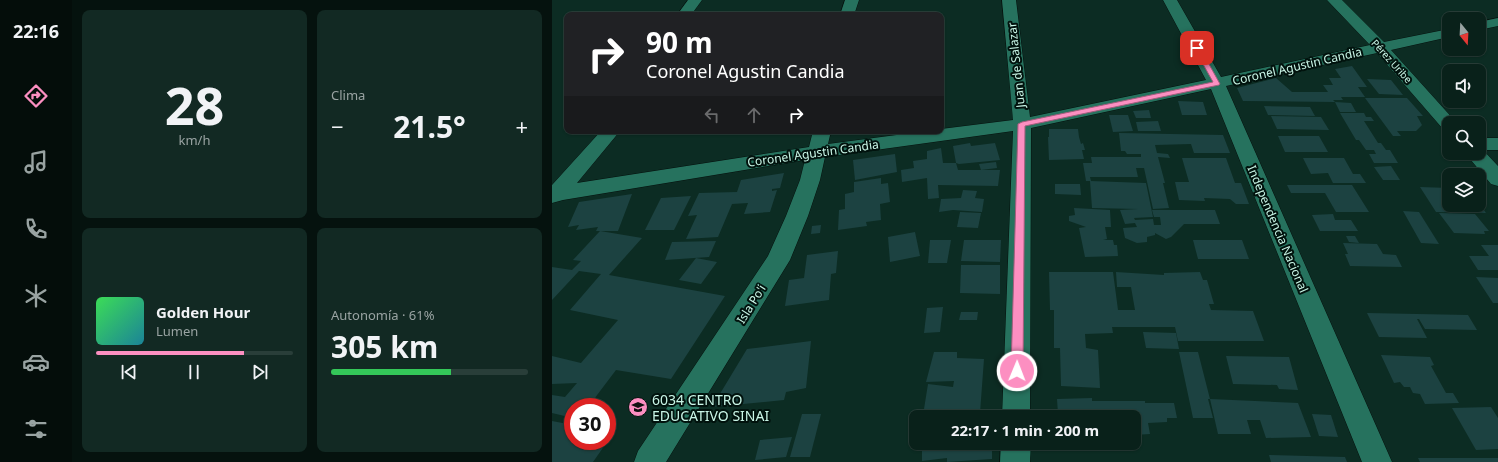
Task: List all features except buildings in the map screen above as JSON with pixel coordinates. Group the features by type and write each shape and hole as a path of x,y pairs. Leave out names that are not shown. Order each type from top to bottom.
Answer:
{"street":[{"path":"686,12 695,0"},
{"path":"848,12 852,0"},
{"name":"Juan de Salazar","path":"1009,0 1022,124 1016,410"},
{"name":"Independencia Nacional","path":"1170,0 1217,84 1377,462"},
{"name":"Pérez Uribe","path":"1334,0 1380,47 1442,116"},
{"path":"1486,25 1498,22"},
{"name":"Coronel Agustin Candia","path":"944,130 1022,124 1217,84 1442,34"},
{"path":"554,195 607,134"},
{"name":"Coronel Agustin Candia","path":"554,195 818,141 902,134"},
{"name":"Isla Po'i","path":"649,462 778,260 797,216 810,180 818,141"},
{"path":"1486,144 1498,144"},
{"path":"1481,160 1498,179"},
{"path":"1016,450 1016,462"}],"place":[{"name":"6034 CENTRO EDUCATIVO SINAI","path":"638,407"}],"route":[{"path":"1017,371 1022,124 1217,84 1197,48"}]}
